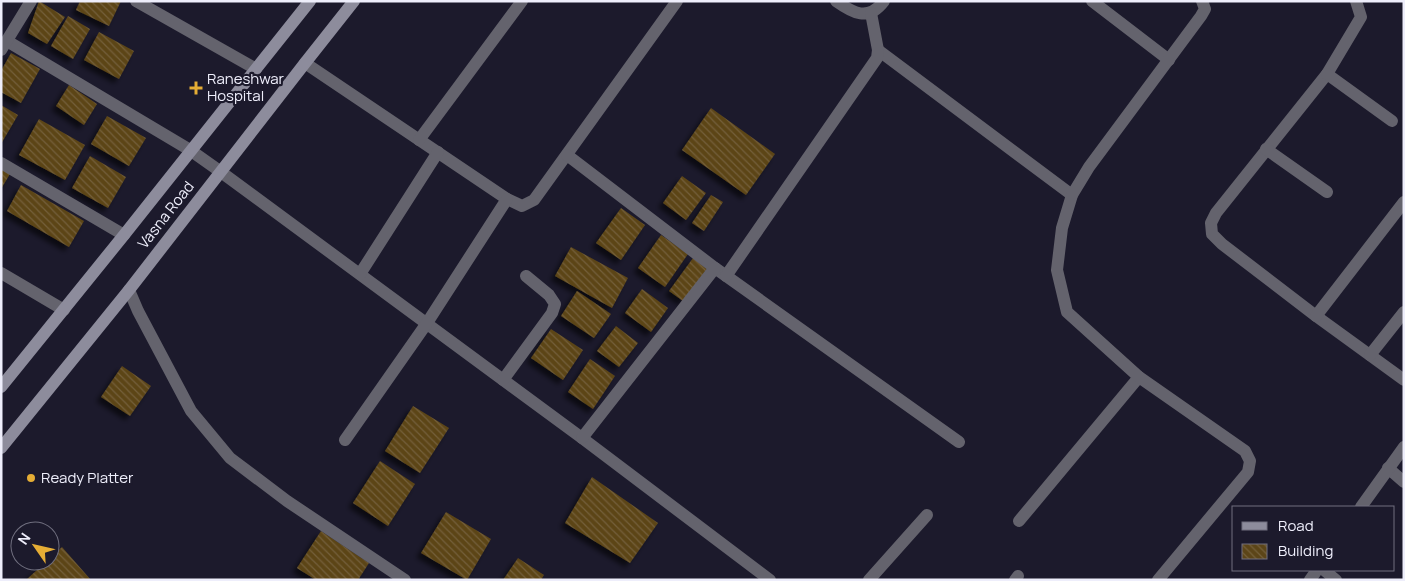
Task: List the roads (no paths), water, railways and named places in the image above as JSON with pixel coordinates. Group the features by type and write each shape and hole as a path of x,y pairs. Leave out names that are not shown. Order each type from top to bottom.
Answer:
{"main road":[{"name":"Vasna Road","path":"1,387 310,1"},
{"name":"Vasna Road","path":"1,448 129,290 354,1"}],"street":[{"path":"31,1 4,45 190,150 427,323 770,580"},
{"path":"136,1 153,6 256,69"},
{"path":"419,140 522,1"},
{"path":"305,63 507,199 522,206 534,200 677,1"},
{"path":"836,1 850,11 861,14 870,13 884,1"},
{"path":"1092,1 1169,60"},
{"path":"1158,580 1248,472 1250,461 1245,452 1139,377 1067,312 1057,270 1062,228 1072,195 1089,167 1201,16 1205,9 1202,1"},
{"path":"1356,1 1361,16 1327,74 1216,213 1211,223 1212,234 1222,244 1316,316 1404,380"},
{"path":"726,276 877,58 878,50 870,13"},
{"path":"878,50 1072,195"},
{"path":"1327,74 1392,121"},
{"path":"1266,149 1328,192"},
{"path":"360,274 438,152"},
{"path":"567,155 715,268 959,442"},
{"path":"1,163 124,235"},
{"path":"345,440 427,323 507,199"},
{"path":"1316,316 1404,202"},
{"path":"582,438 715,268"},
{"path":"1,273 64,310"},
{"path":"503,380 552,313 555,304 549,295 526,276"},
{"path":"129,290 138,311 191,411 230,458 287,501 405,580"},
{"path":"1370,355 1404,312"},
{"path":"1020,521 1139,377"},
{"path":"1362,506 1404,446"},
{"path":"1388,468 1404,482"},
{"path":"869,580 927,515"},
{"path":"1325,571 1336,580"}],"place":[{"name":"Raneshwar Hospital","path":"196,88"},
{"name":"Ready Platter","path":"31,478"}]}
